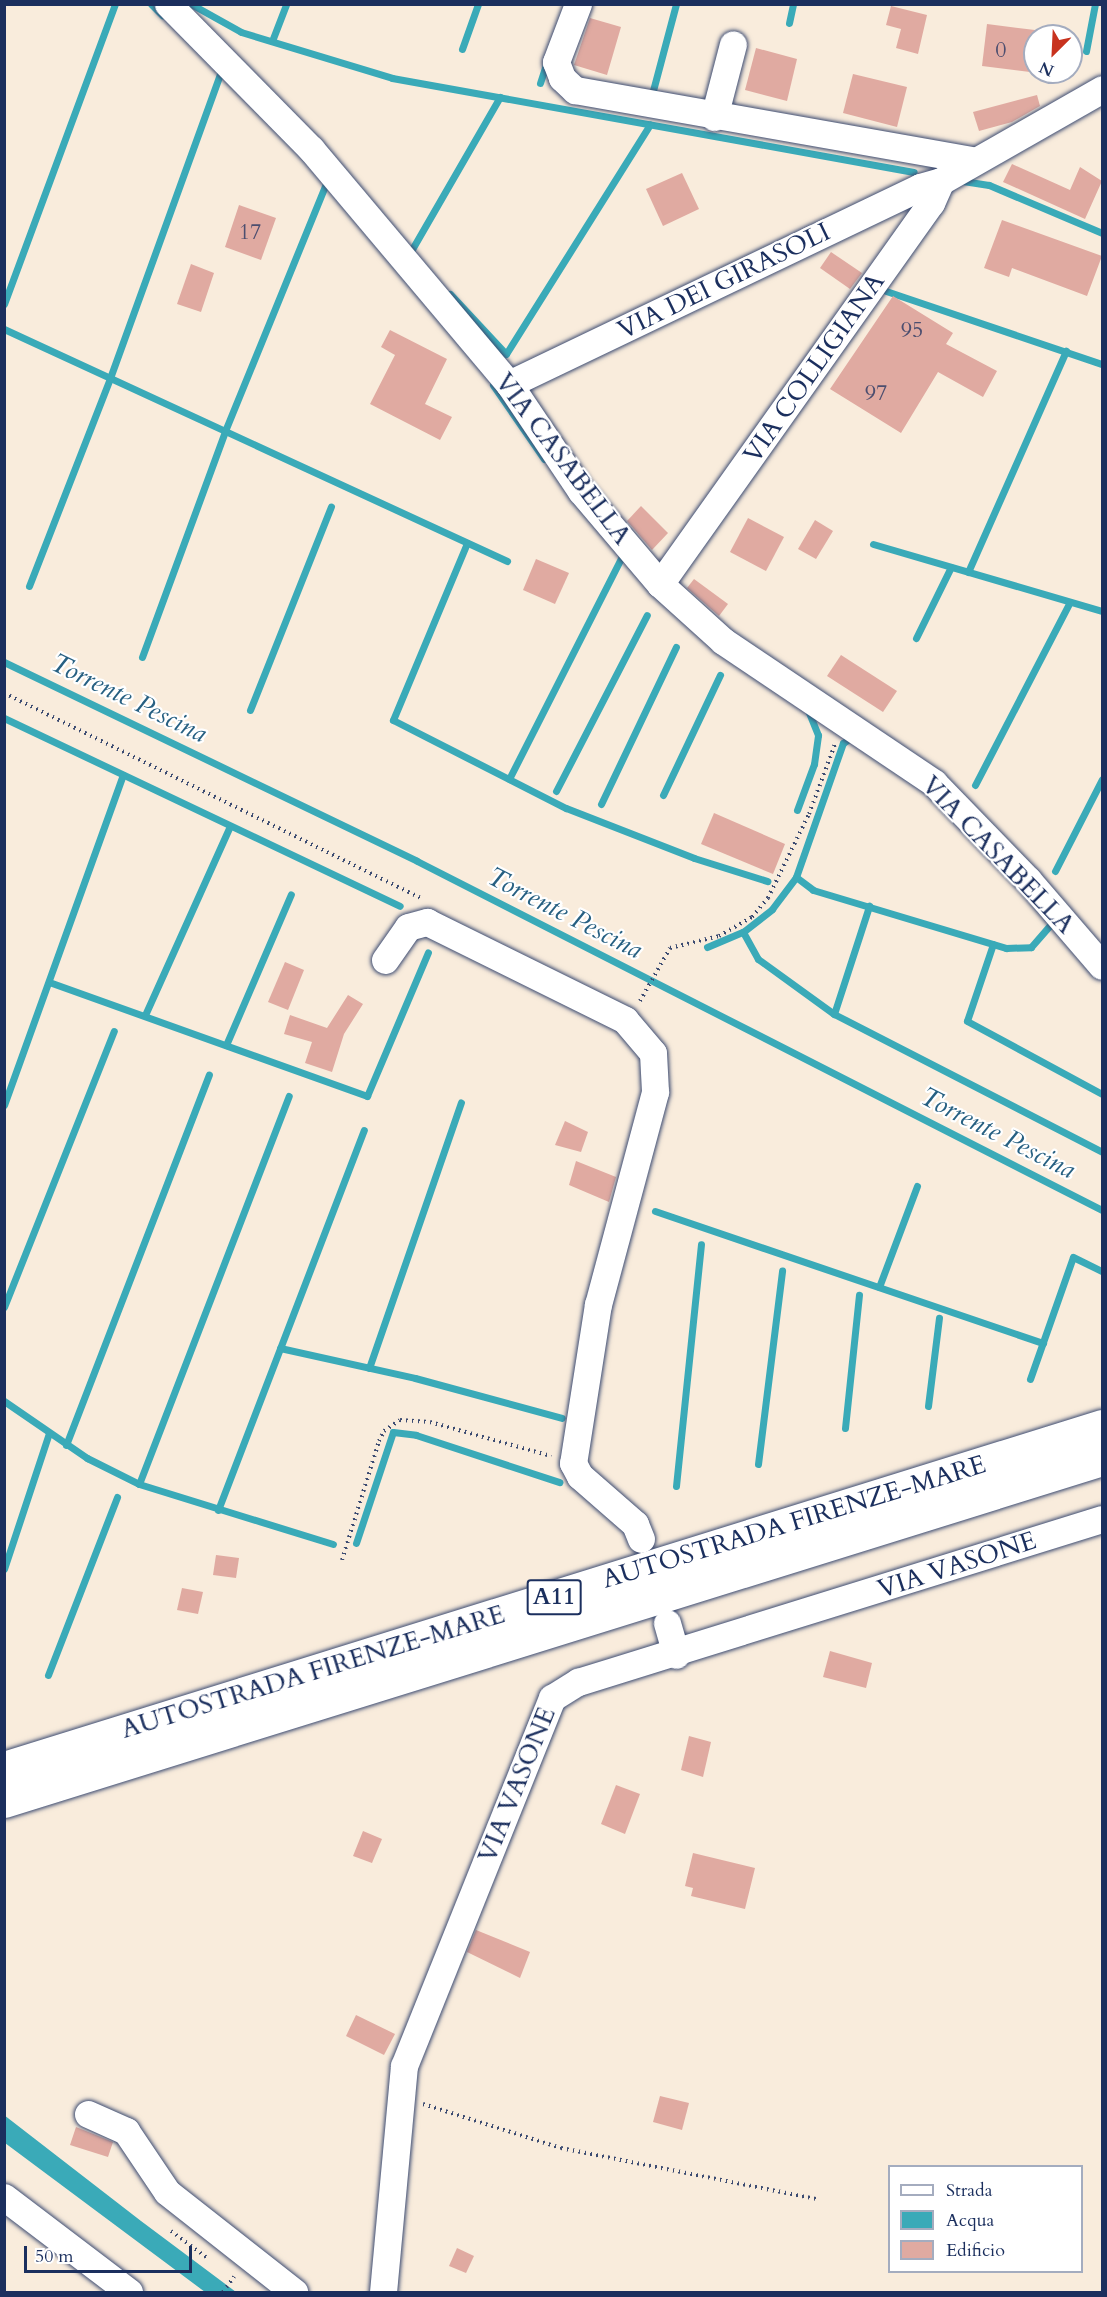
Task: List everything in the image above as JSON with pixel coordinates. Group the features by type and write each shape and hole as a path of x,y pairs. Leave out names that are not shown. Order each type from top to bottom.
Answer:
{"highway":[{"name":"AUTOSTRADA FIRENZE-MARE","path":"4,1768 1102,1426"},
{"name":"AUTOSTRADA FIRENZE-MARE","path":"4,1801 1102,1459"}],"street":[{"name":"VIA CASABELLA","path":"168,4 310,149 509,384 581,491 660,584 723,640 934,783 1028,880 1102,966"},
{"path":"578,4 556,62 562,78 574,90 714,117 974,160"},
{"path":"714,117 733,44"},
{"path":"941,181 974,160 1102,89"},
{"name":"VIA DEI GIRASOLI","path":"509,384 920,187 941,181"},
{"name":"VIA COLLIGIANA","path":"660,584 931,203 941,181"},
{"path":"385,960 408,927 427,922 626,1020 653,1053 655,1092 593,1326 573,1463 580,1476 635,1524 640,1539"},
{"name":"VIA VASONE","path":"383,2292 394,2206 399,2097 407,2056 552,1698 579,1682 676,1654 1102,1519"},
{"path":"667,1623 676,1654"},
{"path":"88,2114 126,2131 167,2192 294,2292"},
{"path":"4,2197 129,2292"}],"path":[{"path":"4,693 429,903"},
{"path":"639,1003 663,955 670,948 718,936 734,928 752,917 768,898 809,814 835,744 836,715"},
{"path":"342,1560 379,1442 384,1431 400,1420 430,1422 573,1463"},
{"path":"399,2097 561,2148 817,2199"},
{"path":"223,2292 234,2277"}],"water":[{"path":"4,2115 236,2292 205,2292 5,2143"}],"building":[{"path":"891,6 927,15 918,54 896,48 901,29 886,25"},
{"path":"590,18 621,27 607,75 574,65"},
{"path":"987,24 1023,28 1023,71 982,66"},
{"path":"756,48 797,59 787,101 745,90"},
{"path":"853,74 907,87 897,127 843,113"},
{"path":"1037,95 1040,106 1012,122 979,131 973,112"},
{"path":"1012,164 1070,190 1080,167 1102,181 1085,219 1003,182"},
{"path":"682,173 699,209 663,226 646,189"},
{"path":"239,205 276,218 261,260 225,247"},
{"path":"1002,220 1102,256 1087,296 1012,268 1009,277 984,268"},
{"path":"831,252 862,273 850,289 820,268"},
{"path":"191,264 214,273 201,312 177,304"},
{"path":"893,296 953,333 946,344 997,371 983,397 938,372 901,433 830,389"},
{"path":"390,330 447,359 425,404 452,417 440,440 370,404 395,355 381,347"},
{"path":"641,506 668,533 652,550 627,521"},
{"path":"748,518 784,537 766,571 730,552"},
{"path":"815,520 833,531 816,559 798,549"},
{"path":"536,559 569,573 555,604 523,590"},
{"path":"694,579 728,604 719,616 687,588"},
{"path":"841,655 897,691 883,712 827,676"},
{"path":"714,813 785,844 773,874 701,844"},
{"path":"285,962 304,970 288,1010 268,1002"},
{"path":"348,995 363,1004 344,1034 332,1072 305,1063 312,1042 284,1034 290,1015 327,1028"},
{"path":"565,1121 588,1132 581,1152 555,1145"},
{"path":"576,1161 616,1177 609,1202 569,1185"},
{"path":"216,1555 239,1558 236,1578 213,1575"},
{"path":"182,1588 203,1592 198,1614 177,1610"},
{"path":"830,1651 872,1663 866,1688 823,1677"},
{"path":"689,1736 711,1742 703,1777 681,1770"},
{"path":"616,1785 640,1794 625,1834 601,1824"},
{"path":"363,1831 382,1839 372,1863 353,1856"},
{"path":"693,1853 755,1868 745,1909 691,1896 693,1888 685,1886"},
{"path":"476,1930 530,1952 520,1978 467,1952"},
{"path":"356,2015 395,2034 384,2055 346,2036"},
{"path":"660,2096 689,2103 682,2130 653,2122"},
{"path":"76,2127 113,2142 108,2157 70,2145"},
{"path":"457,2248 474,2256 466,2273 449,2266"}],"waterway":[{"path":"4,304 115,4"},
{"path":"151,4 162,15"},
{"path":"191,4 241,32 392,78 914,172"},
{"path":"272,41 286,4"},
{"path":"462,49 478,4"},
{"path":"651,98 676,4"},
{"path":"789,23 793,4"},
{"path":"1086,51 1095,4"},
{"path":"540,83 547,62"},
{"path":"29,586 110,378 220,74"},
{"path":"411,251 500,97"},
{"path":"450,294 506,354 650,124"},
{"path":"142,657 225,431 327,181"},
{"path":"963,181 989,185 1102,233"},
{"path":"886,291 1102,364"},
{"path":"4,329 507,561"},
{"path":"968,572 1066,351"},
{"path":"493,385 544,459"},
{"path":"250,710 331,506"},
{"path":"467,543 393,720 566,808 694,858 767,881"},
{"path":"873,544 1102,611"},
{"path":"509,779 623,554"},
{"path":"916,638 951,567"},
{"path":"975,785 1070,602"},
{"path":"556,791 647,615"},
{"path":"601,804 676,647"},
{"name":"Torrente Pescina","path":"4,662 417,861 1102,1210"},
{"path":"663,795 720,675"},
{"path":"797,810 814,764 818,735 808,710"},
{"path":"4,718 400,906"},
{"path":"707,947 743,932 772,909 796,877 843,743 852,737"},
{"path":"4,1105 123,775"},
{"path":"1055,871 1102,779"},
{"path":"145,1015 230,826"},
{"path":"796,877 813,890 1006,948 1031,947 1053,922"},
{"path":"226,1045 291,894"},
{"path":"834,1014 869,906"},
{"path":"743,932 758,959 834,1014 1102,1152"},
{"path":"993,944 967,1021 1102,1094"},
{"path":"49,982 367,1096 428,952"},
{"path":"4,1307 114,1031"},
{"path":"66,1445 209,1075"},
{"path":"139,1484 289,1096"},
{"path":"369,1368 461,1103"},
{"path":"218,1510 364,1130"},
{"path":"879,1287 917,1186"},
{"path":"655,1211 1043,1343"},
{"path":"676,1486 701,1244"},
{"path":"1030,1379 1073,1257 1102,1271"},
{"path":"758,1464 782,1270"},
{"path":"845,1428 859,1295"},
{"path":"928,1406 939,1318"},
{"path":"280,1348 415,1378 562,1418"},
{"path":"4,1401 87,1458 139,1484 333,1544"},
{"path":"356,1543 393,1432 416,1435 559,1482"},
{"path":"4,1569 49,1433"},
{"path":"48,1675 117,1497"}]}
